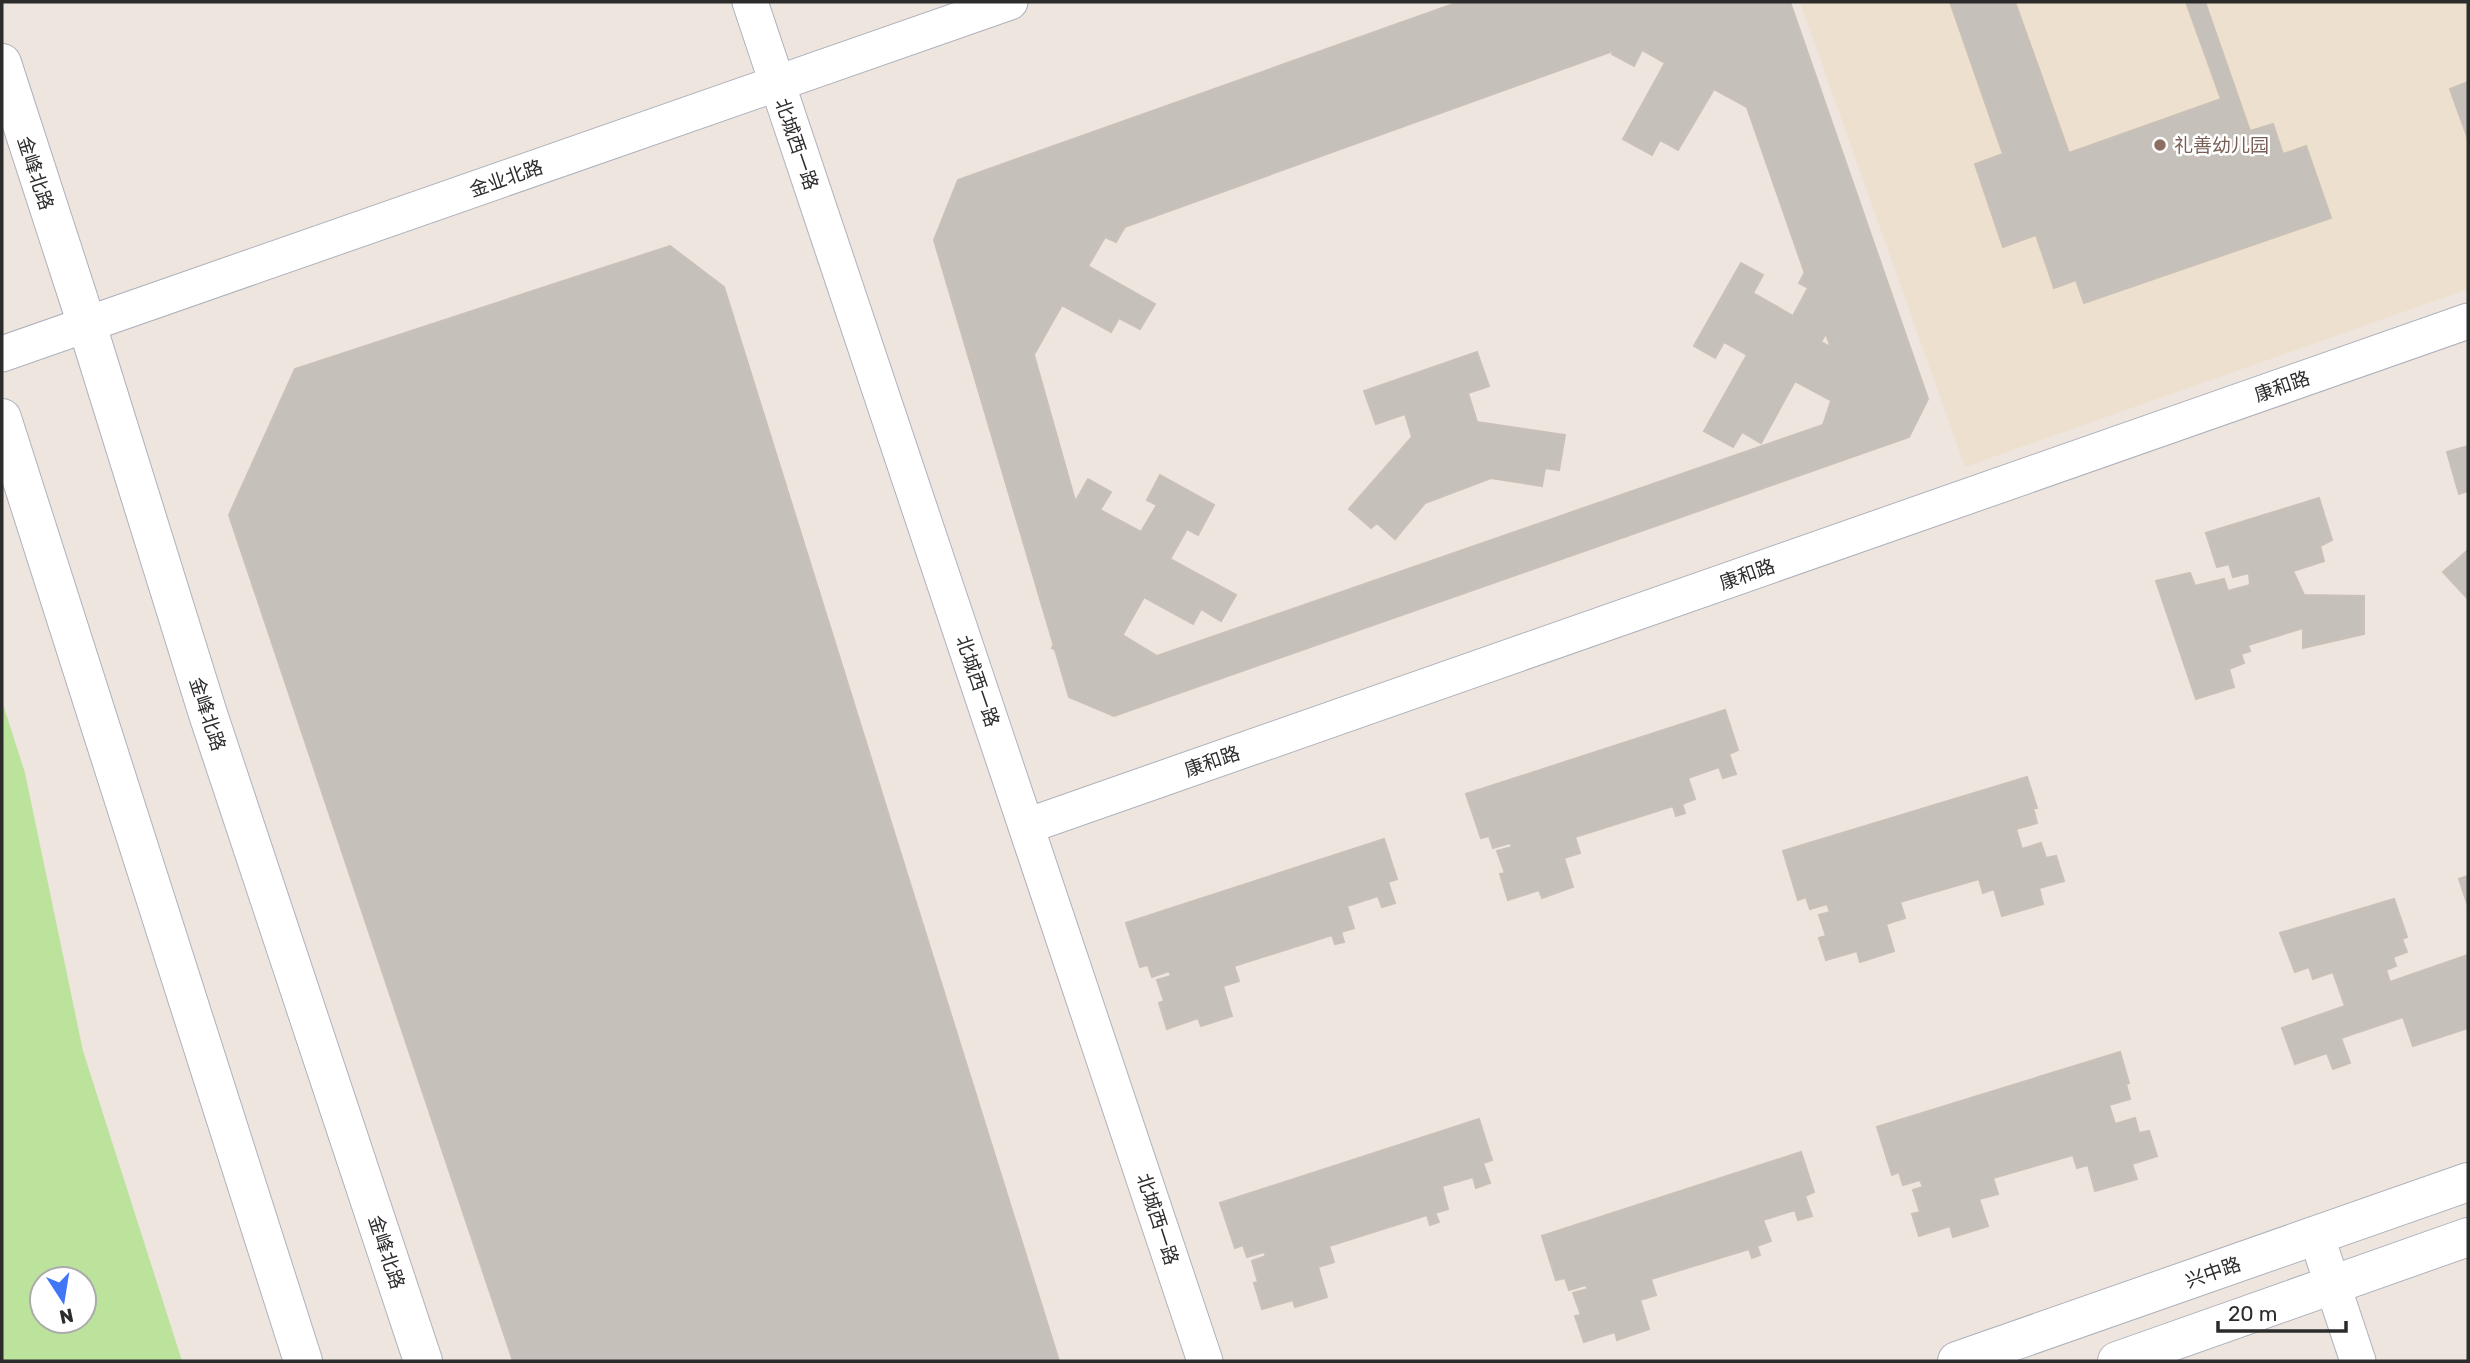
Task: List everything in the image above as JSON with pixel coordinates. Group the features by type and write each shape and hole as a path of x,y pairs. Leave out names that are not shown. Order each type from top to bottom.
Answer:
{"main road":[{"name":"金峰北路","path":"2,63 208,714 423,1361"},
{"path":"2,418 303,1361"},
{"name":"兴中路","path":"1957,1361 2468,1182"},
{"path":"2117,1361 2468,1237"}],"street":[{"name":"北城西一路","path":"750,2 1205,1361"},
{"name":"金业北路","path":"2,355 1010,2"},
{"name":"康和路","path":"1027,827 2468,321"},
{"path":"2316,1236 2358,1361"}],"shaded area":[{"name":"礼善幼儿园","path":"1800,2 2468,2 2468,289 1965,467"}],"green space":[{"path":"2,701 25,773 83,1051 182,1361 2,1361"}],"building":[{"path":"1459,2 1790,2 1928,399 1909,437 1114,716 1069,697 934,240 958,180","holes":["1660,34 1727,50 1840,374 1823,425 1157,656 1111,628 1021,309 1044,256"]},
{"path":"1642,2 1671,2 1711,24 1724,2 1782,2 1768,26 1757,20 1740,50 1807,87 1792,112 1771,101 1763,116 1714,89 1678,150 1660,140 1652,155 1623,139 1665,63 1642,50 1634,66 1612,54"},
{"path":"1950,2 2015,2 2069,153 2221,99 2186,2 2205,2 2250,131 2273,124 2283,154 2306,146 2331,218 2084,303 2076,280 2054,288 2036,235 2003,247 1975,164 2003,154"},
{"path":"2468,82 2468,139 2450,89"},
{"path":"1079,183 1133,213 1116,242 1105,237 1088,266 1155,304 1140,329 1119,318 1111,332 1062,305 1027,367 1008,357 1000,372 971,356 1014,280 990,267 981,282 960,270 1007,187 1029,200 1019,218 1059,241 1075,213 1065,207"},
{"path":"670,246 724,287 1059,1361 513,1361 229,515 295,369"},
{"path":"1812,259 1866,289 1850,318 1838,312 1821,342 1888,379 1874,404 1853,394 1845,408 1795,381 1761,443 1742,432 1733,447 1704,431 1747,355 1724,342 1715,358 1694,346 1741,263 1763,275 1753,293 1793,316 1808,288 1799,283"},
{"path":"1477,352 1489,386 1468,393 1477,422 1565,435 1559,470 1545,468 1542,486 1491,478 1425,503 1395,539 1377,523 1371,528 1349,509 1412,437 1405,414 1376,424 1364,391"},
{"path":"681,386 700,446 682,452 692,483 648,498 645,489 617,499 621,510 595,518 592,509 517,533 519,543 496,551 493,543 454,556 457,567 423,578 414,550 400,554 377,485"},
{"path":"2468,446 2468,491 2459,494 2447,452"},
{"path":"1160,475 1214,505 1198,535 1187,529 1170,559 1236,595 1221,621 1201,609 1193,624 1144,597 1109,659 1090,649 1081,664 1052,648 1095,572 1072,559 1063,574 1042,562 1088,479 1111,492 1100,510 1141,532 1157,505 1147,500"},
{"path":"2319,498 2332,540 2320,546 2324,561 2293,571 2304,595 2364,596 2364,634 2303,648 2303,628 2248,645 2250,651 2241,654 2244,663 2229,669 2234,687 2196,699 2156,581 2190,573 2195,586 2224,579 2228,591 2250,585 2249,573 2233,577 2229,564 2217,567 2206,533"},
{"path":"2468,550 2468,599 2443,572"},
{"path":"1725,710 1738,750 1729,754 1736,774 1723,778 1719,767 1688,778 1695,799 1682,804 1685,813 1676,816 1673,806 1575,837 1580,853 1564,858 1573,887 1542,898 1539,890 1508,900 1500,874 1505,873 1497,851 1512,847 1510,843 1493,848 1489,836 1481,838 1466,794"},
{"path":"784,720 803,779 785,785 795,817 751,831 748,823 720,832 724,844 699,852 696,843 620,867 623,877 599,885 596,877 557,889 561,901 527,912 517,883 503,888 480,818"},
{"path":"2027,777 2037,808 2033,808 2037,823 2016,829 2022,849 2041,843 2046,858 2056,856 2064,881 2039,888 2043,904 2002,916 1994,889 1983,893 1979,879 1900,902 1905,918 1886,924 1894,951 1860,962 1857,951 1826,960 1819,938 1826,936 1819,915 1830,912 1827,904 1810,909 1806,897 1798,900 1783,851"},
{"path":"1384,839 1397,879 1388,882 1395,903 1382,907 1378,896 1347,906 1354,928 1341,932 1344,942 1335,944 1332,935 1234,966 1239,981 1223,986 1232,1016 1201,1026 1198,1018 1167,1029 1159,1003 1164,1001 1157,980 1171,976 1169,971 1152,977 1148,965 1140,967 1126,923"},
{"path":"2468,876 2468,906 2459,879"},
{"path":"2394,899 2407,937 2402,939 2407,952 2393,957 2396,966 2386,970 2390,982 2468,955 2468,1028 2413,1046 2403,1017 2341,1038 2350,1063 2333,1069 2327,1053 2295,1064 2282,1028 2345,1006 2333,972 2313,979 2309,967 2295,972 2280,933"},
{"path":"898,1050 917,1110 899,1116 909,1148 865,1162 862,1153 834,1162 838,1174 813,1183 810,1172 734,1197 737,1208 713,1215 710,1207 671,1220 674,1232 641,1242 631,1214 617,1218 594,1148"},
{"path":"2120,1052 2129,1083 2126,1084 2130,1099 2109,1105 2115,1124 2135,1118 2139,1133 2149,1131 2157,1156 2132,1164 2137,1179 2095,1191 2088,1165 2077,1168 2073,1155 1993,1178 1998,1194 1979,1199 1988,1226 1953,1237 1950,1226 1919,1236 1912,1214 1920,1212 1913,1190 1923,1187 1920,1180 1903,1185 1899,1172 1892,1175 1877,1127"},
{"path":"1479,1119 1492,1160 1483,1163 1490,1183 1476,1188 1473,1177 1442,1186 1448,1209 1435,1213 1439,1222 1430,1225 1427,1215 1329,1246 1334,1262 1318,1267 1327,1297 1295,1307 1293,1300 1262,1309 1254,1283 1258,1282 1252,1261 1266,1256 1264,1252 1247,1257 1243,1245 1235,1248 1220,1203"},
{"path":"1801,1152 1814,1192 1805,1196 1812,1216 1798,1220 1795,1210 1763,1220 1771,1241 1757,1246 1760,1255 1752,1258 1749,1249 1651,1279 1656,1295 1640,1300 1649,1329 1617,1340 1615,1332 1584,1342 1575,1316 1581,1315 1573,1293 1588,1289 1586,1285 1569,1290 1565,1278 1556,1280 1542,1236"}],"place":[{"name":"礼善幼儿园","path":"2160,145"}]}
